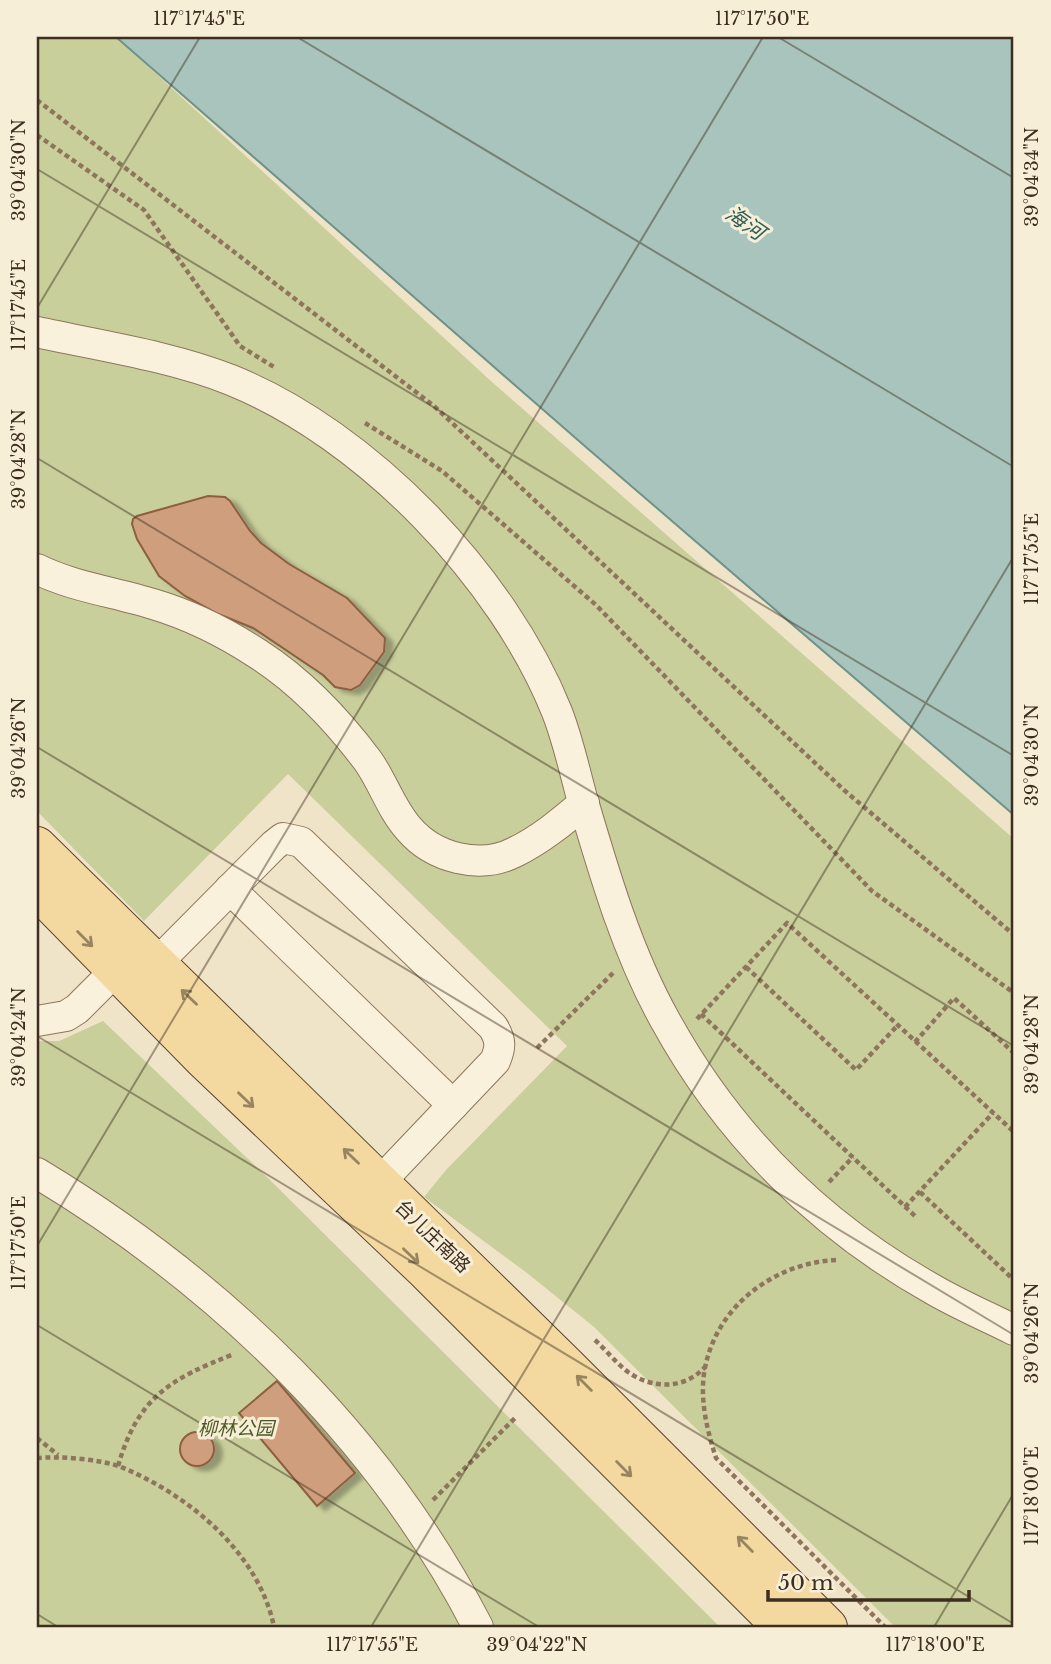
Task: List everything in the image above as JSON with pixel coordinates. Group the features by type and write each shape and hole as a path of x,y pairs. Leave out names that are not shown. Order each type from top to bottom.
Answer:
{"main road":[{"name":"台儿庄南路","path":"37,846 136,968 203,1059 426,1271 782,1627"},
{"name":"台儿庄南路","path":"37,890 136,968 379,1182 828,1627"}],"lane":[{"path":"37,332 172,361 234,382 291,410 322,429 428,519 501,609 543,681 570,747 583,803 634,952 656,1002 677,1040 729,1118 770,1166 824,1216 934,1290 1014,1330"},
{"path":"37,569 176,612 237,641 275,665 304,691 358,749 407,828 418,839 443,854 457,859 476,860 495,859 512,854 563,820 583,803"},
{"path":"37,1021 66,1016 136,968 230,889 283,838 301,842 493,1027 499,1037 500,1049 495,1061 379,1182"},
{"path":"230,889 453,1105"},
{"path":"37,1173 71,1194 164,1261 261,1343 348,1434 414,1519 478,1627"}],"path":[{"path":"37,100 435,405 844,790 1014,935"},
{"path":"37,135 144,210 240,346 275,368"},
{"path":"359,419 442,471 597,605 872,891 1014,993"},
{"path":"677,1040 787,923 1014,1132"},
{"path":"537,1048 634,952"},
{"path":"746,967 856,1070 897,1026"},
{"path":"915,1042 954,998 1014,1053"},
{"path":"701,1014 915,1216"},
{"path":"905,1207 993,1113"},
{"path":"920,1192 1014,1280"},
{"path":"883,1258 819,1261 782,1272 765,1282 748,1295 723,1322 705,1367 704,1387 708,1432 716,1458 885,1627"},
{"path":"595,1340 627,1371 642,1380 673,1385 688,1381 705,1367"},
{"path":"118,1466 127,1436 145,1406 163,1388 261,1343"},
{"path":"414,1519 517,1416"},
{"path":"37,1438 60,1457"},
{"path":"37,1458 60,1457 118,1466 162,1489 205,1520 243,1558 268,1602 274,1627"}],"green space":[{"path":"37,37 116,37 492,382 1014,839 1014,1627 895,1627 594,1327 527,1273 424,1197 446,1170 567,1046 288,774 144,921 37,811"},
{"name":"柳林公园","path":"103,1021 268,1178 720,1627 37,1627 37,1041 59,1041"}],"water":[{"name":"海河","path":"116,37 1014,37 1014,815 587,448"}],"building":[{"path":"208,496 225,497 230,501 261,543 289,564 347,598 385,638 384,652 360,685 351,690 335,687 323,675 253,628 216,613 185,596 159,576 137,539 133,519"},
{"path":"277,1381 355,1473 317,1506 239,1413"},
{"path":"197,1432 209,1437 214,1449 209,1461 197,1466 185,1461 180,1449 185,1437"}]}
